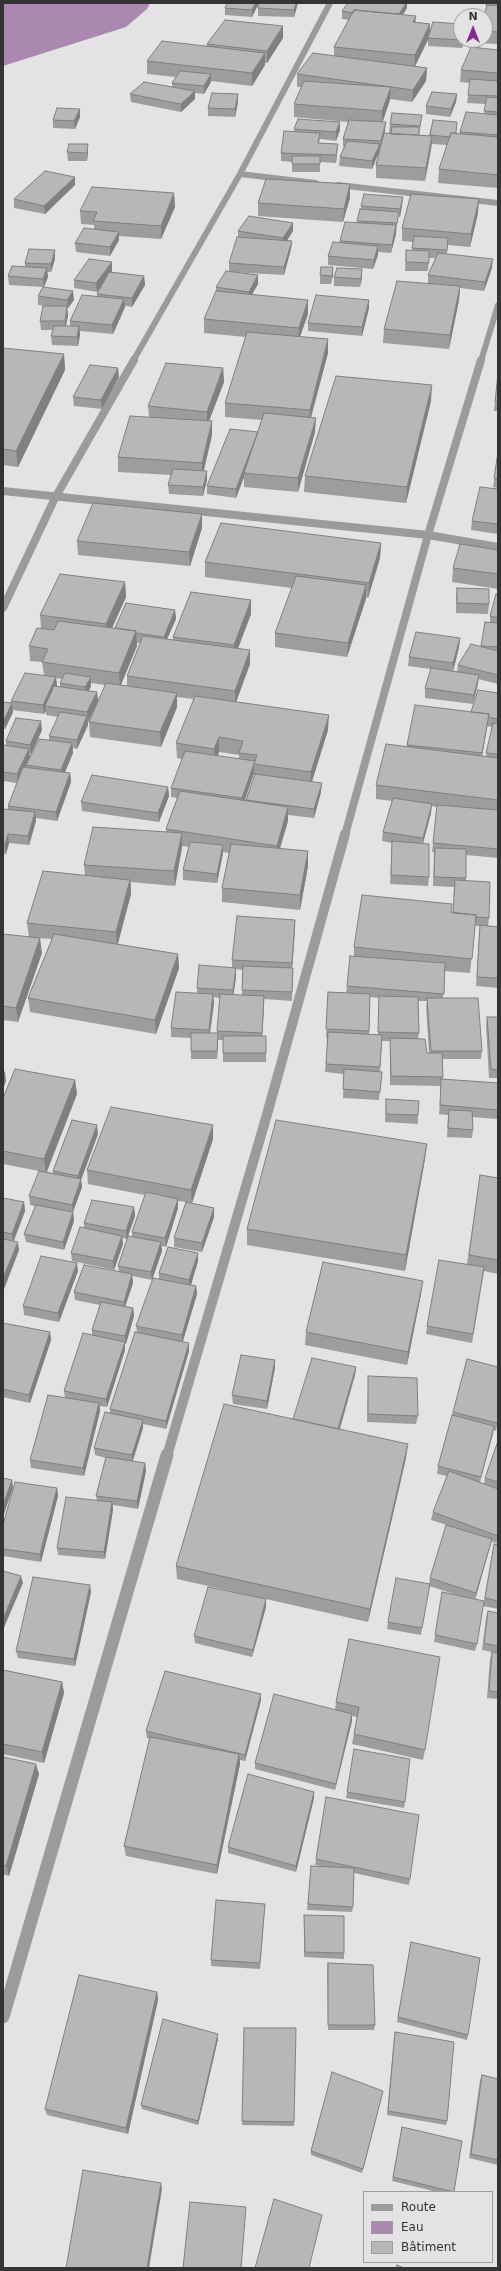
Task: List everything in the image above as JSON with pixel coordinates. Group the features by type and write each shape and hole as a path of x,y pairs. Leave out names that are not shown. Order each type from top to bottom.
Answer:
{"street":[{"path":"3,608 55,498 240,174 330,3"},
{"path":"488,3 498,4"},
{"path":"240,174 326,184"},
{"path":"334,185 498,203"},
{"path":"3,2017 266,1118 428,535 498,304"},
{"path":"3,491 55,498 428,535 498,547"}],"water":[{"path":"3,3 150,3 147,9 126,27 3,66"}],"building":[{"path":"227,3 255,3 252,10 225,8"},
{"path":"259,3 296,3 294,10 258,8"},
{"path":"348,3 406,3 399,14 354,10 353,13 342,11"},
{"path":"487,5 498,6 498,32 493,32 493,8 486,8"},
{"path":"354,10 416,16 413,22 430,24 415,55 334,47"},
{"path":"225,20 283,26 267,51 207,44"},
{"path":"433,22 453,23 453,40 428,38"},
{"path":"162,41 265,53 252,73 147,61"},
{"path":"471,48 498,50 498,73 461,70"},
{"path":"313,53 427,68 413,90 297,74"},
{"path":"180,71 211,74 204,86 172,83"},
{"path":"470,79 498,81 498,96 468,95"},
{"path":"304,81 391,87 382,111 294,104"},
{"path":"144,82 195,91 181,104 130,94"},
{"path":"432,92 457,94 451,109 426,106"},
{"path":"212,93 238,94 235,109 208,108"},
{"path":"487,97 498,98 498,112 484,111"},
{"path":"57,108 80,109 74,121 53,120"},
{"path":"466,112 498,115 498,135 460,132"},
{"path":"392,113 422,115 420,126 390,124"},
{"path":"298,119 340,122 336,132 294,129"},
{"path":"349,120 386,122 381,141 343,139"},
{"path":"433,120 457,122 456,133 451,133 450,137 430,135"},
{"path":"392,127 419,127 419,135 391,134"},
{"path":"284,131 320,133 318,143 338,144 336,155 281,153"},
{"path":"384,133 432,136 426,168 376,165"},
{"path":"451,133 498,137 498,175 439,169"},
{"path":"347,141 380,144 372,161 340,157"},
{"path":"69,144 88,144 87,153 67,152"},
{"path":"292,156 320,156 320,164 292,164"},
{"path":"45,171 75,177 44,206 14,199"},
{"path":"266,179 350,184 344,209 258,203"},
{"path":"92,187 174,193 161,226 93,221 97,212 80,211"},
{"path":"364,194 403,197 400,209 361,206"},
{"path":"411,194 479,199 471,234 402,228"},
{"path":"360,209 399,212 397,223 357,221"},
{"path":"249,216 293,223 283,238 238,231"},
{"path":"345,222 396,225 392,245 340,241"},
{"path":"84,228 119,232 110,247 75,243"},
{"path":"414,236 448,238 447,250 412,248"},
{"path":"237,237 292,241 284,267 229,263"},
{"path":"333,242 378,246 374,260 328,256"},
{"path":"29,249 55,250 51,264 25,263"},
{"path":"406,250 429,251 429,263 406,262"},
{"path":"438,253 493,259 485,282 428,275"},
{"path":"89,259 112,262 96,283 74,280"},
{"path":"12,266 47,268 43,279 8,276"},
{"path":"321,267 333,267 332,276 320,275"},
{"path":"337,268 362,269 361,279 334,277"},
{"path":"226,271 258,275 249,292 216,287"},
{"path":"109,272 144,276 132,298 97,294"},
{"path":"397,281 460,286 450,335 384,329"},
{"path":"43,287 73,291 67,300 38,296"},
{"path":"216,291 308,300 299,328 204,319"},
{"path":"82,295 124,299 112,325 70,321"},
{"path":"316,295 369,300 362,327 308,323"},
{"path":"43,306 67,306 65,321 40,321"},
{"path":"54,326 79,326 77,337 51,336"},
{"path":"247,332 328,339 310,410 225,403"},
{"path":"3,348 64,354 16,451 3,449"},
{"path":"166,363 223,368 207,412 148,406"},
{"path":"90,365 118,368 101,400 73,397"},
{"path":"498,374 498,402 495,402"},
{"path":"336,376 432,385 407,487 305,476"},
{"path":"264,413 316,418 298,478 244,473"},
{"path":"130,416 212,421 202,463 118,457"},
{"path":"230,429 258,432 236,489 207,486"},
{"path":"498,452 498,479 494,478"},
{"path":"173,469 207,471 203,487 168,485"},
{"path":"480,487 498,489 498,524 472,521"},
{"path":"93,503 202,514 189,552 77,541"},
{"path":"221,523 381,543 369,583 205,562"},
{"path":"460,544 498,550 498,574 453,568"},
{"path":"60,574 125,582 106,624 40,615"},
{"path":"296,576 366,585 348,643 275,633"},
{"path":"457,588 489,589 489,604 457,603"},
{"path":"191,592 251,600 234,645 173,637"},
{"path":"496,594 498,595 498,618 490,616"},
{"path":"126,603 175,610 164,637 115,628"},
{"path":"58,621 136,631 119,673 42,662 48,649 29,646 37,628 54,630"},
{"path":"485,622 498,623 498,647 481,646"},
{"path":"416,632 460,638 453,663 409,657"},
{"path":"143,636 250,650 235,691 127,676"},
{"path":"471,644 498,651 498,675 458,665"},
{"path":"431,668 479,675 474,695 425,688"},
{"path":"25,673 56,677 43,705 11,701"},
{"path":"65,673 91,677 85,687 60,683"},
{"path":"106,683 177,693 160,732 89,722"},
{"path":"54,686 97,692 87,712 45,706"},
{"path":"478,690 498,693 498,719 488,717 489,714 471,712"},
{"path":"195,696 329,715 311,772 254,764 257,755 239,753 243,741 219,737 214,749 176,743"},
{"path":"3,702 12,703 4,720 3,720"},
{"path":"415,705 489,714 482,753 407,745"},
{"path":"60,712 87,716 77,740 49,736"},
{"path":"16,718 41,721 30,745 6,741"},
{"path":"493,723 498,724 498,754 486,753"},
{"path":"39,739 72,743 61,770 26,765"},
{"path":"386,744 498,758 498,800 376,785"},
{"path":"3,745 29,749 17,774 3,772"},
{"path":"185,751 255,761 242,798 171,788"},
{"path":"23,767 70,773 56,812 8,806"},
{"path":"255,774 322,783 314,809 246,800"},
{"path":"92,775 168,787 158,813 81,802"},
{"path":"180,791 288,807 277,846 166,829"},
{"path":"393,798 432,804 423,838 383,832"},
{"path":"437,805 498,810 498,849 433,843"},
{"path":"3,809 35,812 28,836 8,834 5,845 3,845"},
{"path":"93,827 182,833 174,871 84,865"},
{"path":"392,841 429,844 429,877 391,875"},
{"path":"190,842 223,845 217,874 183,870"},
{"path":"231,844 308,851 300,895 222,888"},
{"path":"435,848 466,849 466,878 434,877"},
{"path":"43,871 130,880 116,932 27,923"},
{"path":"455,880 490,882 489,918 453,913"},
{"path":"362,895 452,904 451,912 476,915 472,959 354,947"},
{"path":"237,916 295,920 292,963 232,960"},
{"path":"480,925 498,927 498,978 477,977"},
{"path":"3,934 40,938 16,1008 3,1006"},
{"path":"54,934 178,954 155,1020 28,998"},
{"path":"350,956 445,963 444,994 347,986"},
{"path":"199,965 236,968 233,990 197,988"},
{"path":"243,966 293,968 292,992 242,990"},
{"path":"176,992 213,994 209,1030 171,1028"},
{"path":"328,992 370,994 369,1031 326,1029"},
{"path":"220,994 264,996 262,1033 217,1031"},
{"path":"379,996 418,997 419,1033 378,1032"},
{"path":"427,998 478,998 482,1051 431,1051"},
{"path":"487,1017 498,1017 498,1070 491,1069"},
{"path":"328,1032 382,1035 380,1067 326,1064"},
{"path":"191,1033 218,1033 217,1051 191,1051"},
{"path":"223,1036 266,1036 266,1053 223,1053"},
{"path":"390,1038 425,1039 427,1053 442,1053 443,1077 391,1076"},
{"path":"15,1069 75,1080 44,1159 3,1151 3,1098"},
{"path":"344,1069 382,1072 380,1092 343,1089"},
{"path":"441,1079 498,1083 498,1110 440,1105"},
{"path":"386,1099 419,1101 418,1115 386,1114"},
{"path":"111,1107 213,1125 191,1190 87,1170"},
{"path":"449,1110 472,1111 473,1130 448,1128"},
{"path":"72,1120 97,1125 78,1176 53,1171"},
{"path":"276,1120 427,1144 406,1255 247,1229"},
{"path":"39,1171 81,1179 72,1205 29,1196"},
{"path":"480,1175 498,1178 498,1260 469,1255"},
{"path":"146,1192 178,1199 165,1238 132,1232"},
{"path":"3,1198 24,1202 12,1234 3,1232"},
{"path":"92,1200 134,1207 126,1231 84,1223"},
{"path":"186,1202 214,1208 202,1243 174,1238"},
{"path":"36,1205 73,1212 63,1242 24,1234"},
{"path":"80,1227 122,1236 113,1261 71,1253"},
{"path":"128,1236 161,1242 151,1272 118,1266"},
{"path":"3,1239 18,1242 3,1278"},
{"path":"168,1247 198,1253 189,1280 159,1273"},
{"path":"41,1256 77,1263 58,1313 23,1306"},
{"path":"439,1260 484,1267 473,1334 427,1326"},
{"path":"323,1262 423,1281 408,1352 306,1332"},
{"path":"84,1265 132,1274 124,1302 74,1292"},
{"path":"153,1278 196,1286 182,1335 136,1326"},
{"path":"101,1302 133,1308 125,1336 92,1330"},
{"path":"3,1323 50,1332 29,1395 3,1389"},
{"path":"135,1332 189,1343 166,1421 110,1409"},
{"path":"83,1333 125,1342 106,1399 64,1391"},
{"path":"241,1355 275,1360 267,1401 232,1395"},
{"path":"312,1358 356,1367 338,1429 293,1419"},
{"path":"467,1359 498,1367 497,1423 453,1412"},
{"path":"368,1376 417,1378 418,1416 368,1414"},
{"path":"48,1395 99,1403 83,1468 30,1460"},
{"path":"224,1404 408,1444 370,1609 176,1566"},
{"path":"105,1412 143,1420 132,1455 94,1448"},
{"path":"452,1415 494,1426 481,1477 438,1466"},
{"path":"498,1441 498,1482 485,1478"},
{"path":"106,1457 145,1463 137,1501 96,1496"},
{"path":"449,1471 498,1489 498,1536 433,1512"},
{"path":"3,1478 12,1480 3,1505"},
{"path":"15,1482 57,1488 40,1554 3,1549 3,1525"},
{"path":"66,1497 112,1502 104,1552 57,1548"},
{"path":"446,1525 492,1539 476,1593 430,1578"},
{"path":"494,1544 498,1545 498,1601 485,1598"},
{"path":"3,1571 21,1576 3,1619"},
{"path":"33,1577 90,1585 74,1659 16,1651"},
{"path":"396,1578 430,1584 422,1628 388,1622"},
{"path":"208,1587 266,1599 253,1650 194,1636"},
{"path":"442,1592 484,1601 477,1644 435,1635"},
{"path":"488,1611 498,1613 498,1646 484,1643"},
{"path":"349,1639 440,1657 425,1750 354,1734 359,1707 336,1702"},
{"path":"492,1652 498,1653 498,1692 489,1691"},
{"path":"3,1670 62,1682 42,1752 3,1744"},
{"path":"165,1671 261,1694 245,1755 146,1731"},
{"path":"274,1694 352,1714 336,1784 255,1763"},
{"path":"150,1737 239,1754 217,1865 124,1846"},
{"path":"354,1749 410,1759 405,1802 347,1792"},
{"path":"3,1757 36,1764 6,1866 3,1865"},
{"path":"248,1774 314,1792 296,1866 228,1847"},
{"path":"326,1797 419,1815 410,1879 316,1859"},
{"path":"311,1866 354,1868 353,1907 308,1904"},
{"path":"216,1900 265,1904 260,1963 211,1960"},
{"path":"304,1915 344,1916 344,1953 305,1952"},
{"path":"411,1942 480,1958 468,2035 398,2017"},
{"path":"328,1963 373,1965 375,2025 328,2025"},
{"path":"79,1975 157,1992 126,2128 45,2109"},
{"path":"163,2019 218,2034 198,2121 141,2105"},
{"path":"244,2028 296,2028 294,2122 242,2121"},
{"path":"395,2032 454,2042 447,2121 388,2111"},
{"path":"332,2072 383,2091 363,2169 311,2151"},
{"path":"482,2075 498,2079 498,2160 471,2154"},
{"path":"402,2127 462,2141 454,2191 393,2177"},
{"path":"83,2170 161,2183 147,2268 66,2268"},
{"path":"274,2199 322,2215 309,2268 255,2268"},
{"path":"190,2202 246,2207 241,2268 183,2268"},
{"path":"397,2265 404,2268 396,2268"}]}
